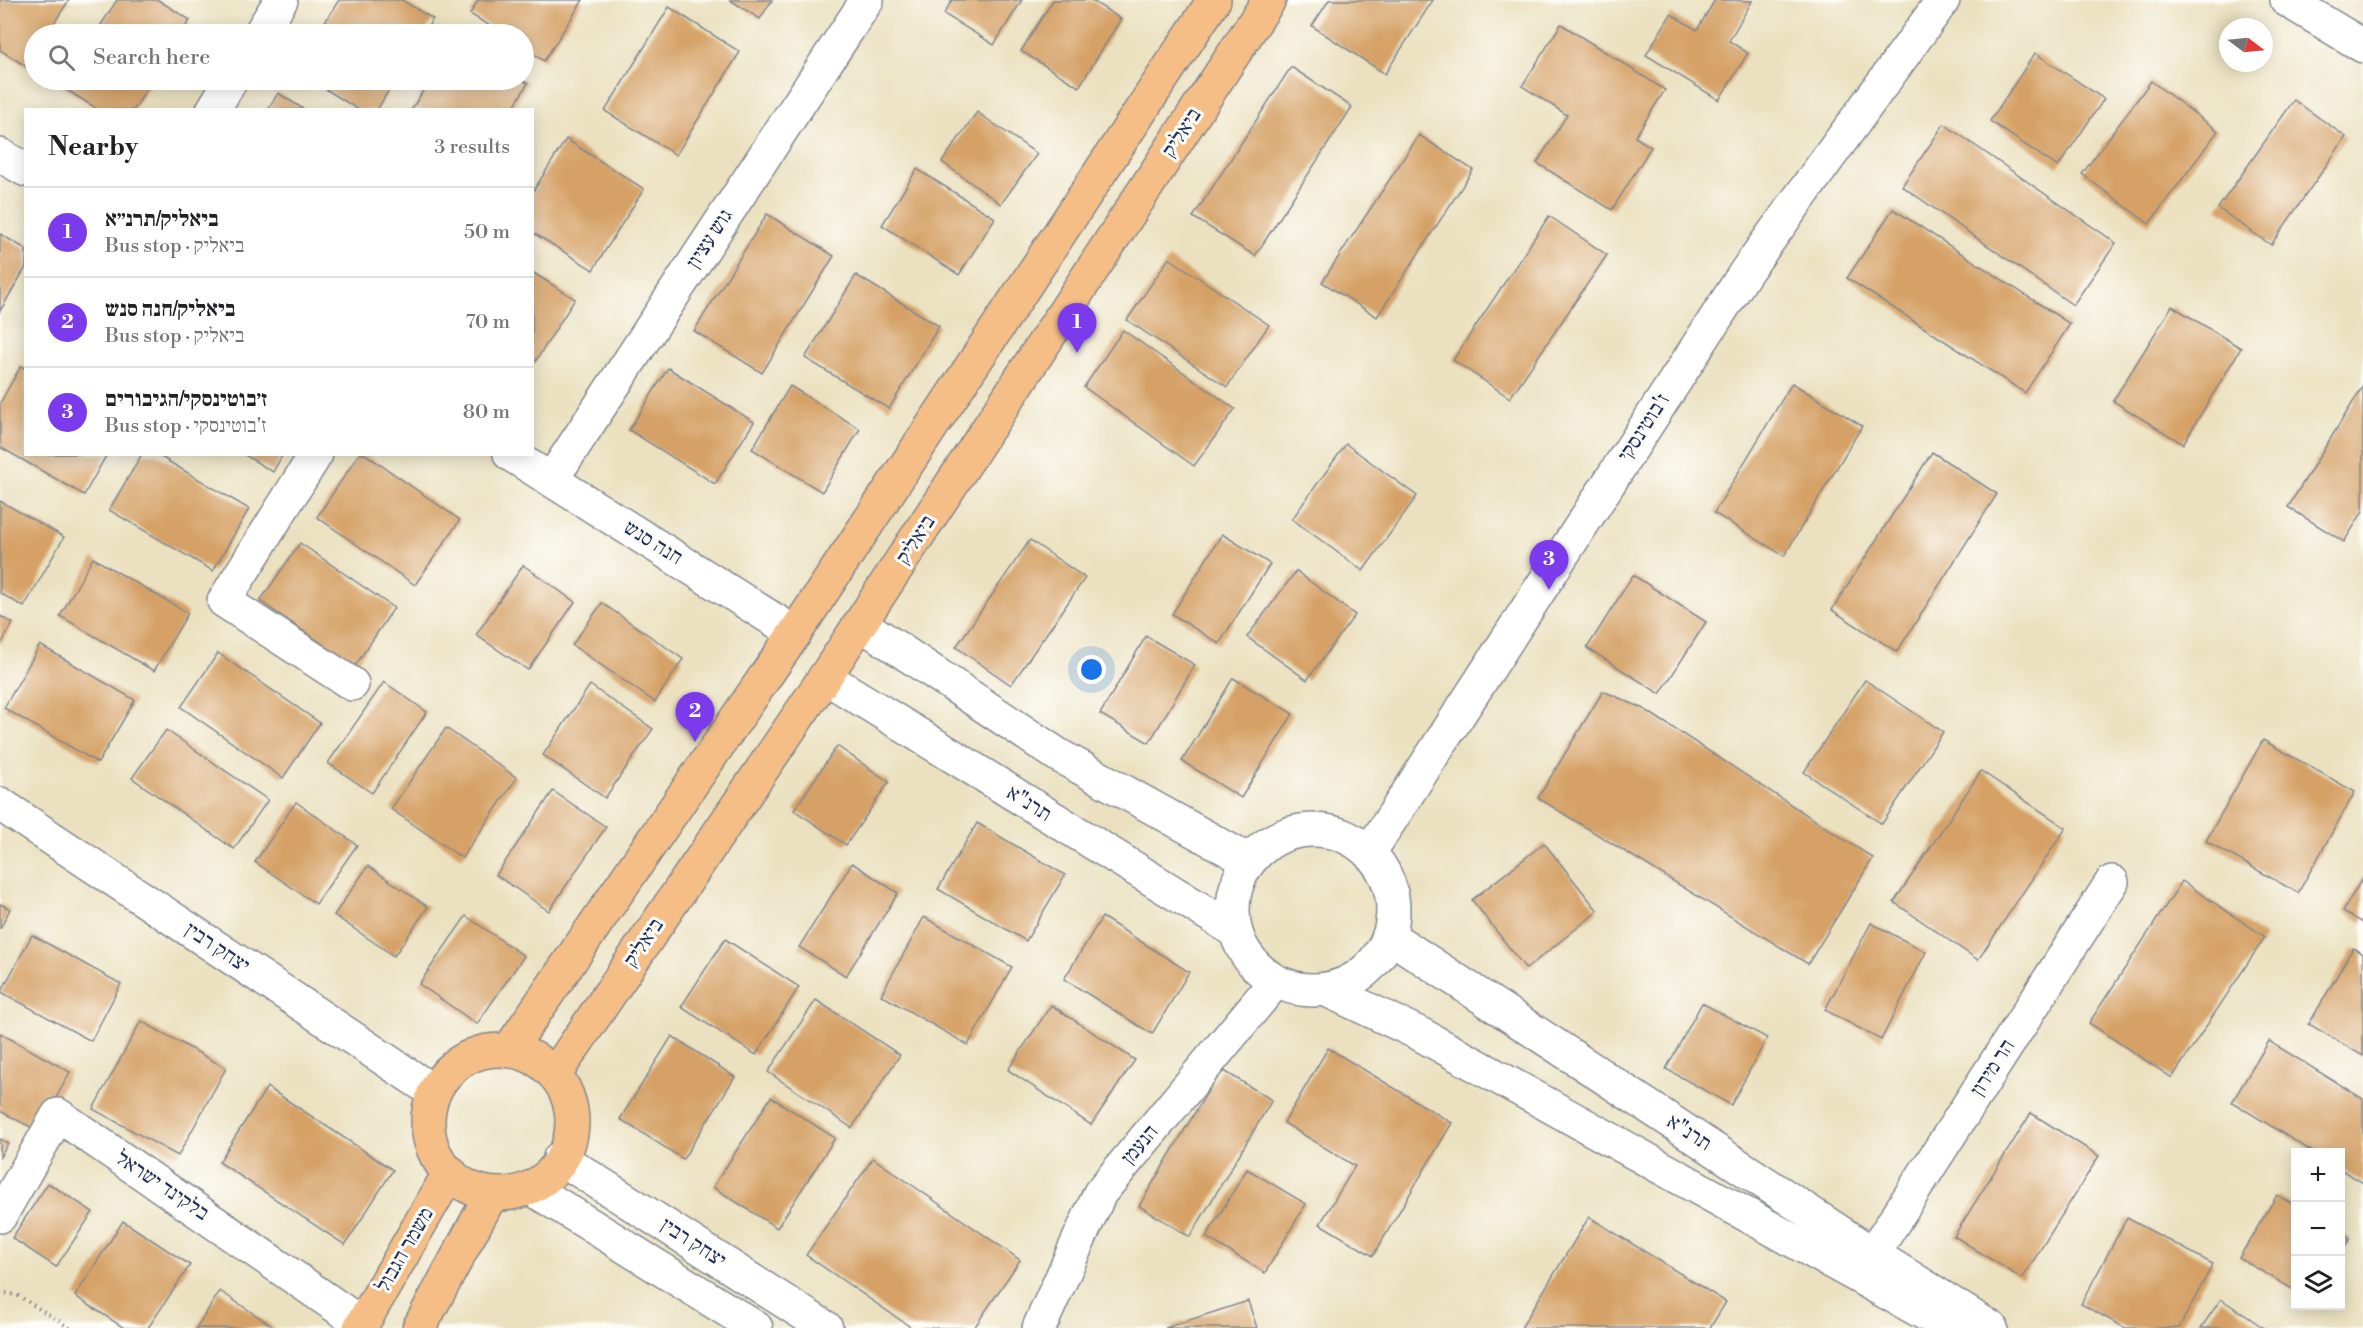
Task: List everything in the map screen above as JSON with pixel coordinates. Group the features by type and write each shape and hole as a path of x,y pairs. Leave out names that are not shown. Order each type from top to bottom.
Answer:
{"main road":[{"path":"509,1050 795,633 1214,0"},
{"name":"ביאליק","path":"555,1074 861,624 1269,0"},
{"path":"509,1050 535,1059 555,1074 566,1092 572,1116 570,1142 552,1174 531,1188 516,1194 491,1195 474,1190 450,1172 431,1146 428,1116 434,1092 457,1064 479,1053 509,1050"},
{"name":"משמר הגבול","path":"361,1326 450,1172"},
{"path":"419,1328 491,1195"}],"street":[{"path":"266,24 281,0"},
{"name":"גוש עציון","path":"552,479 867,0"},
{"path":"2287,0 2363,46"},
{"name":"ז'בוטינסקי","path":"1370,852 1747,270 1942,5"},
{"path":"214,108 225,90"},
{"path":"0,155 24,169"},
{"path":"315,456 224,601 352,684"},
{"name":"חנה סנש","path":"513,456 795,633"},
{"path":"861,624 1058,755 1249,861"},
{"name":"תרנ\"א","path":"825,677 1234,930"},
{"name":"יצחק רבין","path":"0,804 434,1092"},
{"path":"1321,830 1347,837 1370,852 1383,870 1391,891 1394,914 1389,936 1380,955 1366,971 1348,983 1327,990 1301,990 1275,982 1257,969 1243,951 1234,930 1232,906 1237,882 1249,861 1268,842 1294,831 1321,830"},
{"name":"הר מירון","path":"1873,1254 2112,882"},
{"name":"תרנ\"א","path":"1389,936 1873,1254 1991,1328"},
{"name":"הנעמן","path":"1039,1328 1100,1193 1275,982"},
{"name":"תרנ\"א","path":"1327,990 1420,1034 1951,1328"},
{"name":"בלקינד ישראל","path":"0,1216 58,1115 361,1326"},
{"name":"יצחק רבין","path":"560,1158 826,1328"},
{"name":"יצחק רבין","path":"531,1188 756,1328"}],"path":[{"path":"0,1292 17,1295 70,1328"}],"building":[{"path":"0,0 69,0 53,24 24,24 24,65 0,50"},
{"path":"117,0 158,0 190,20 187,24 101,24"},
{"path":"339,0 402,0 433,19 430,24 323,24"},
{"path":"478,0 583,0 544,61 534,54 534,24 486,24 470,14"},
{"path":"730,0 772,0 760,19"},
{"path":"952,0 1022,0 994,45 944,14"},
{"path":"1053,0 1091,0 1121,19 1079,87 1021,51"},
{"path":"1329,0 1433,0 1385,74 1312,26"},
{"path":"1715,0 1752,1 1729,41 1748,53 1719,100 1646,55 1671,14 1697,30"},
{"path":"669,7 740,52 676,155 605,111"},
{"path":"1561,24 1665,90 1635,137 1651,147 1612,210 1537,163 1567,115 1522,86"},
{"path":"2035,53 2104,99 2058,167 1990,121"},
{"path":"1291,67 1352,107 1255,256 1193,217"},
{"path":"2151,81 2218,131 2149,224 2082,174"},
{"path":"67,90 146,90 135,108 96,108"},
{"path":"327,90 389,90 378,108 356,108"},
{"path":"424,90 524,90 513,108 412,108"},
{"path":"278,93 302,108 269,108"},
{"path":"2294,100 2346,137 2271,245 2218,208"},
{"path":"977,112 1037,154 1001,204 942,162"},
{"path":"1944,124 2116,243 2073,305 1902,186"},
{"path":"1419,135 1473,170 1377,317 1322,282"},
{"path":"566,139 644,189 593,270 534,233 534,190"},
{"path":"917,169 995,218 959,275 882,225"},
{"path":"1893,209 2070,324 2025,393 1847,278"},
{"path":"767,214 834,256 762,373 694,331"},
{"path":"1549,216 1607,255 1510,398 1453,360"},
{"path":"0,234 24,248 24,270 0,311"},
{"path":"1169,258 1269,325 1227,387 1127,320"},
{"path":"534,273 575,299 534,364"},
{"path":"856,275 939,326 889,409 805,358"},
{"path":"2172,306 2241,348 2183,444 2113,401"},
{"path":"1123,330 1235,409 1194,466 1084,387"},
{"path":"21,366 24,368 24,456 106,456 84,495 0,447 0,403"},
{"path":"668,368 754,422 715,484 629,430"},
{"path":"1792,383 1862,426 1784,556 1714,513"},
{"path":"790,386 860,429 822,492 752,449"},
{"path":"2363,386 2363,511 2344,542 2288,507"},
{"path":"1346,444 1417,496 1363,571 1292,519"},
{"path":"1932,452 1997,494 1897,652 1832,610"},
{"path":"141,456 159,456 249,509 213,571 109,510"},
{"path":"246,456 282,456 273,472"},
{"path":"358,456 368,456 460,520 415,585 317,517"},
{"path":"0,501 64,537 24,607 0,593"},
{"path":"1222,534 1270,564 1219,644 1172,614"},
{"path":"1030,540 1085,578 1011,685 956,647"},
{"path":"300,543 394,608 355,666 260,601"},
{"path":"93,558 188,613 154,671 60,616"},
{"path":"523,565 575,602 528,670 476,635"},
{"path":"1296,571 1355,615 1307,680 1247,637"},
{"path":"1633,575 1706,622 1660,694 1587,648"},
{"path":"602,603 683,659 655,702 572,645"},
{"path":"0,616 13,623 0,646"},
{"path":"1146,636 1195,665 1149,743 1100,714"},
{"path":"40,645 135,700 98,763 4,708"},
{"path":"218,653 320,723 283,778 181,707"},
{"path":"1233,678 1293,714 1241,798 1182,761"},
{"path":"1865,680 1943,732 1882,824 1804,772"},
{"path":"384,682 427,712 372,793 328,763"},
{"path":"590,685 653,729 605,798 543,755"},
{"path":"1603,691 1644,709 1873,858 1808,964 1538,798"},
{"path":"446,728 517,778 462,858 391,809"},
{"path":"166,730 268,800 234,849 132,778"},
{"path":"2263,740 2355,792 2298,893 2206,841"},
{"path":"837,746 889,782 846,845 794,810"},
{"path":"1981,771 2066,828 1978,960 1894,902"},
{"path":"553,791 606,827 549,911 496,875"},
{"path":"296,802 357,845 316,904 255,862"},
{"path":"977,823 1065,875 1026,941 938,889"},
{"path":"1544,843 1598,911 1526,969 1472,900"},
{"path":"852,863 898,893 846,976 799,947"},
{"path":"368,866 428,907 394,956 334,915"},
{"path":"2363,877 2363,923 2343,911"},
{"path":"2182,881 2265,937 2172,1078 2089,1023"},
{"path":"0,904 10,909 0,929"},
{"path":"466,916 524,956 477,1024 419,984"},
{"path":"924,917 1012,967 968,1045 881,995"},
{"path":"1102,917 1189,972 1152,1034 1064,979"},
{"path":"1871,923 1926,952 1881,1040 1825,1010"},
{"path":"32,935 121,984 91,1041 1,992"},
{"path":"725,939 799,987 756,1055 681,1007"},
{"path":"2353,948 2363,954 2363,1056 2309,1024"},
{"path":"816,1000 900,1055 852,1128 768,1072"},
{"path":"1702,1003 1767,1038 1731,1105 1666,1069"},
{"path":"1051,1005 1135,1060 1091,1125 1008,1070"},
{"path":"141,1021 226,1068 178,1156 93,1109"},
{"path":"0,1033 70,1072 38,1131 0,1111"},
{"path":"672,1036 735,1077 683,1159 620,1119"},
{"path":"2269,1041 2363,1099 2363,1183 2345,1172 2345,1148 2307,1148 2232,1102"},
{"path":"1328,1048 1452,1123 1373,1256 1320,1224 1355,1166 1284,1123"},
{"path":"1221,1069 1272,1100 1190,1237 1139,1206"},
{"path":"267,1087 393,1170 345,1245 219,1162"},
{"path":"771,1097 835,1138 777,1228 713,1187"},
{"path":"2031,1113 2099,1156 2022,1279 1954,1236"},
{"path":"0,1139 8,1143 0,1157"},
{"path":"873,1158 1020,1260 974,1328 912,1328 806,1255"},
{"path":"1247,1169 1306,1204 1265,1273 1206,1237"},
{"path":"48,1183 93,1212 56,1267 12,1238"},
{"path":"2277,1195 2291,1203 2291,1288 2239,1258"},
{"path":"1589,1217 1726,1302 1710,1328 1521,1328"},
{"path":"2127,1218 2213,1264 2179,1328 2125,1328 2081,1304"},
{"path":"123,1221 190,1265 148,1328 124,1328 75,1296"},
{"path":"2345,1236 2350,1239 2345,1247"},
{"path":"220,1291 275,1328 196,1328"},
{"path":"2221,1299 2264,1328 2201,1328"},
{"path":"1248,1301 1257,1328 1165,1328"}],"place":[{"name":"ביאליק/תרנ״א","path":"1077,353"},
{"name":"ז׳בוטינסקי/הגיבורים","path":"1549,590"},
{"name":"ביאליק/חנה סנש","path":"695,742"}]}
